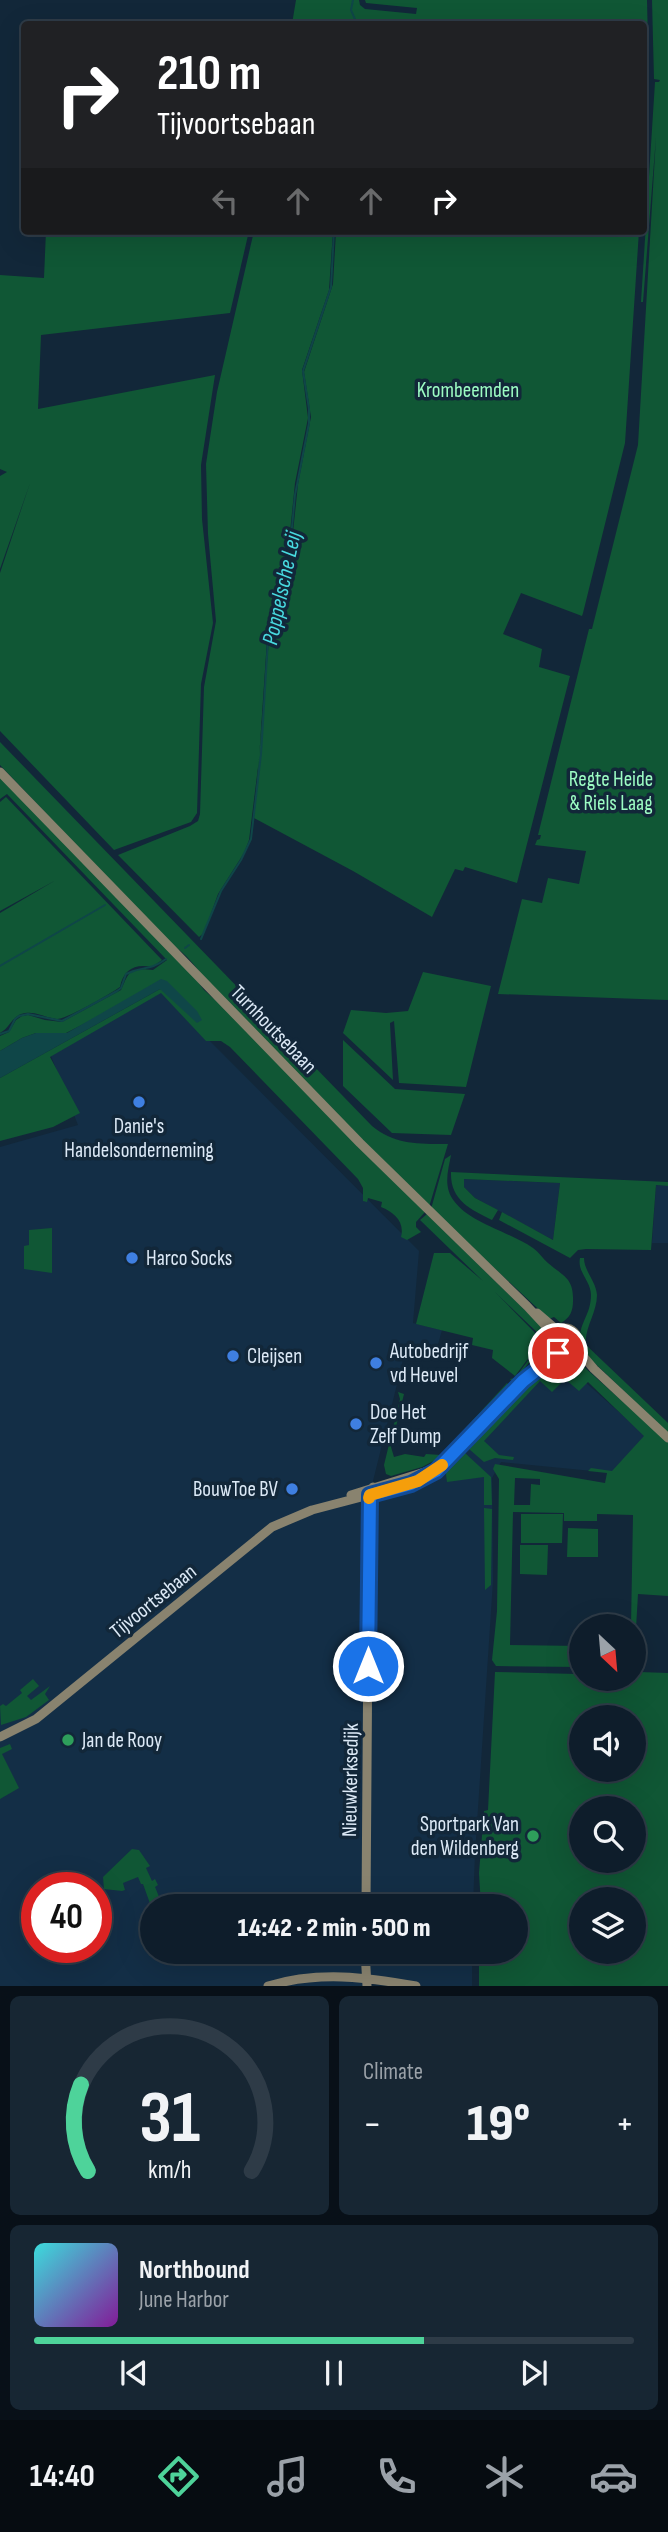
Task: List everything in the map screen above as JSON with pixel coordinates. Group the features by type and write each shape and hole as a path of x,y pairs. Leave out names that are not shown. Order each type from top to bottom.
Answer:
{"street":[{"name":"Turnhoutsebaan","path":"0,772 360,1143 556,1333"},
{"path":"574,1350 578,1340 574,1333 566,1329 556,1333 552,1340 556,1350 574,1350 668,1438"},
{"name":"Tijvoortsebaan","path":"0,1737 36,1718 272,1527 295,1516 441,1466 556,1350"},
{"name":"Nieuwkerksedijk","path":"366,1894 371,1491"},
{"path":"365,1964 366,1982"},
{"path":"268,1986 314,1977 416,1986"}],"shaded area":[{"path":"161,979 167,981 197,1011 202,1020 197,1023 160,989 0,1078 0,1051 36,1033 67,1033"},
{"path":"160,991 419,1251 413,1323 442,1330 437,1348 430,1350 407,1344 372,1485 398,1480 461,1454 558,1358 646,1436 613,1473 501,1462 492,1478 493,1581 473,1894 140,1894 140,1964 472,1964 472,1986 423,1986 367,1981 366,1986 0,1986 0,1147 78,1125 51,1056"},
{"path":"464,1179 560,1183 553,1240 475,1198 464,1187"},
{"path":"656,1185 668,1186 668,1243 652,1243"}],"green space":[{"path":"296,0 359,0 365,9 416,14 417,8 366,3 365,0 647,0 649,86 647,116 647,21 292,21"},
{"name":"Regte Heide & Riels Laag","path":"652,0 668,0 668,1000 498,994 522,899 542,903 548,878 579,884 586,851 535,845 540,839 541,835 538,835 589,629 592,629 638,445 656,137 641,302 655,82 660,80 654,79"},
{"path":"46,235 248,235 230,313 41,335 38,409 215,375 201,465 202,519 213,623 201,684 197,813 191,822 114,850 0,731 0,573 30,483 0,569 0,476 7,472 0,469 0,275 44,278"},
{"path":"253,235 333,235 329,290 302,370 308,418 295,483 285,582 267,640 259,759 249,840 244,853 218,894 204,933 199,937 118,855 190,826 198,821 200,814 204,687 216,621 208,534 206,464 217,392"},
{"name":"Krombeemden","path":"336,235 639,235 625,443 582,616 521,593 503,634 542,649 539,667 570,676 517,883 465,867 463,871 455,869 432,917 254,818 269,639 288,580 298,484 311,417 304,372 333,284"},
{"path":"0,742 372,1126 399,1140 448,1144 429,1207 208,983 187,957 171,944 0,765"},
{"path":"0,775 192,974 204,990 230,1013 425,1212 416,1222 416,1227 421,1232 407,1240 401,1237 400,1222 397,1218 381,1207 382,1202 368,1198 367,1202 363,1201 363,1188 358,1179 230,1047 221,1041 206,1041 161,993 50,1057 80,1113 53,1127 0,1141 0,1078 160,989 163,990 167,981 66,1033 36,1033 0,1051 0,1036 9,1032 16,1020 22,1016 62,1022 121,990 134,970 153,970 167,960 7,794 0,799"},
{"path":"6,797 162,960 152,967 140,966 131,969 124,976 120,987 70,1015 57,1019 33,1013 21,1014 0,1033 0,913 56,880 0,911 0,802"},
{"path":"423,972 491,986 466,1087 399,1083 394,1021 390,1023 393,1080 343,1033 351,1010 386,1013 408,1011"},
{"path":"343,1040 395,1089 465,1094 451,1135 392,1133 343,1086"},
{"path":"451,1155 448,1190 461,1209 533,1248 569,1282 573,1293 572,1308 564,1321 561,1323 554,1317 549,1319 431,1209 445,1159"},
{"path":"451,1172 668,1182 668,1186 656,1185 651,1250 586,1249 578,1250 570,1258 499,1220 502,1212 553,1240 560,1183 464,1179 464,1187 475,1198 498,1210 492,1220 469,1207 458,1197"},
{"path":"427,1214 542,1327 540,1332 545,1339 544,1345 513,1382 510,1379 515,1378 544,1339 495,1292 542,1340 515,1376 492,1358 493,1350 472,1345 473,1338 416,1324 434,1253 450,1253 483,1281 420,1220"},
{"path":"52,1228 52,1273 24,1269 24,1246 29,1245 29,1230"},
{"path":"580,1258 584,1258 597,1295 586,1345 668,1423 668,1433 581,1350 580,1334 589,1310 591,1295 580,1268"},
{"path":"561,1356 574,1358 668,1442 668,1596 638,1594 637,1614 631,1614 633,1515 597,1514 597,1521 564,1521 564,1513 513,1512 510,1645 569,1646 569,1667 496,1666 492,1660 497,1611 499,1479 493,1469 495,1464 605,1483 607,1473 588,1471 591,1468 612,1471 644,1436 588,1382 579,1391 565,1379 552,1392 540,1381 484,1441 499,1455 514,1457 513,1460 495,1458 484,1462 469,1449 469,1443 520,1389","holes":["515,1478 540,1479 540,1485 531,1484 530,1505 514,1505"]},
{"path":"507,1383 509,1385 443,1456 422,1467 391,1476 386,1474 384,1465 400,1399 398,1392 404,1394 391,1447 394,1457 405,1454 424,1457 426,1454 441,1455"},
{"path":"465,1453 491,1477 492,1505 484,1505 484,1477 447,1482 445,1467 459,1454"},
{"path":"484,1508 492,1509 491,1585 485,1590"},
{"path":"521,1514 563,1514 562,1543 521,1543"},
{"path":"568,1528 598,1529 598,1557 567,1557"},
{"path":"520,1545 548,1545 547,1575 520,1574"},
{"name":"Sportpark Van den Wildenberg","path":"495,1672 569,1674 569,1691 646,1691 646,1672 668,1673 668,1986 479,1986 479,1964 528,1964 528,1894 480,1894 479,1873 484,1811 488,1810"},
{"path":"33,1679 39,1686 27,1696 31,1700 50,1686 45,1694 49,1700 26,1717 1,1725 0,1706 6,1706 22,1693 20,1690"},
{"path":"10,1744 12,1749 2,1754 19,1788 0,1799 0,1748"},
{"path":"132,1849 139,1850 150,1866 146,1868 152,1881 155,1879 158,1885 155,1887 158,1894 147,1894 138,1877 123,1883 125,1890 112,1890 112,1872 108,1872"}],"waterway":[{"name":"Poppelsche Leij","path":"353,0 351,10 356,21"},
{"name":"Poppelsche Leij","path":"201,939 221,891 251,839 261,754 268,640 287,581 295,495 309,423 303,371 331,287 334,235"},
{"path":"0,966 105,905"},
{"name":"Poppelsche Leij","path":"185,948 189,945"},
{"name":"Poppelsche Leij","path":"0,1034 9,1031 19,1016 28,1014 62,1021 117,991 121,988 126,974 155,966 166,959"}],"slow traffic":[{"path":"369,1498 370,1495 418,1481 442,1465"}],"place":[{"name":"Danie's Handelsonderneming","path":"139,1102"},
{"name":"Harco Socks","path":"132,1258"},
{"name":"Cleijsen","path":"233,1356"},
{"name":"Autobedrijf vd Heuvel","path":"376,1363"},
{"name":"Doe Het Zelf Dump","path":"356,1424"},
{"name":"BouwToe BV","path":"292,1489"},
{"name":"Jan de Rooy","path":"68,1740"},
{"name":"Sportpark Van den Wildenberg","path":"533,1836"}],"route":[{"path":"368,1666 370,1495 411,1484 436,1471 523,1381 558,1353"}]}
